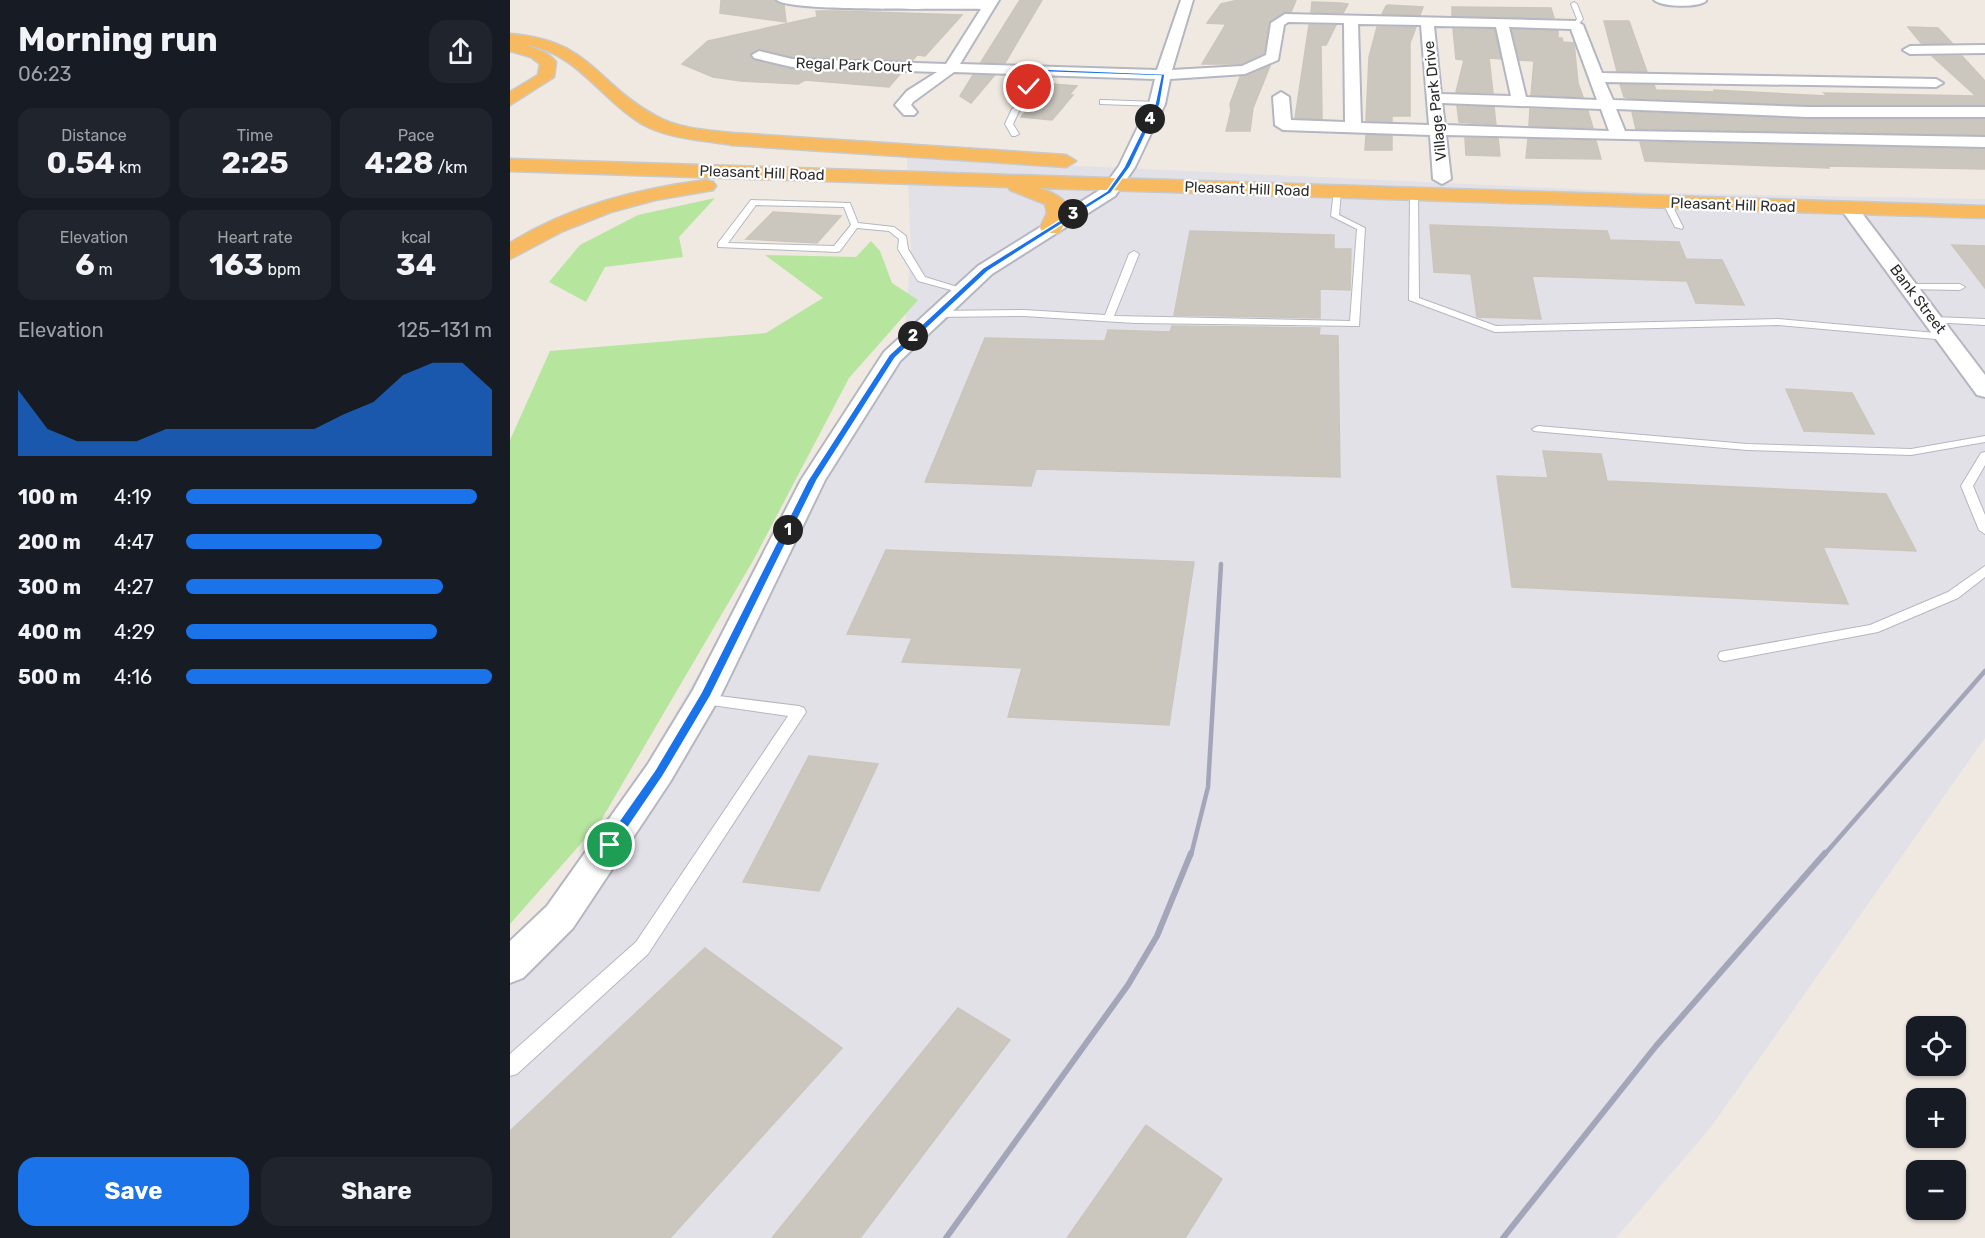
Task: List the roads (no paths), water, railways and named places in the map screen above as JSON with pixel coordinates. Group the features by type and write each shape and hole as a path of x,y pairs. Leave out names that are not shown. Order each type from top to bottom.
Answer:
{"highway":[{"path":"510,34 551,38 573,46 607,70 622,101"},
{"path":"510,39 551,46 573,59 622,101 651,121 682,132 732,140 1088,162"},
{"path":"510,47 537,54 548,62 546,77 510,100"},
{"name":"Pleasant Hill Road","path":"510,149 1116,172 1985,194"},
{"name":"Pleasant Hill Road","path":"510,165 983,180 1116,172 1337,192 1985,212"},
{"path":"510,252 562,223 644,196 729,184 883,177"},
{"path":"983,180 1014,185 1041,193 1055,201 1058,213 1051,228"}],"street":[{"path":"783,0 820,3 992,3"},
{"path":"510,966 560,917 659,773 703,699 813,480 892,357 985,270 1109,192 1116,172 1157,104 1163,75 1187,0"},
{"path":"1660,0 1700,1"},
{"path":"909,112 903,105 907,98 944,75 992,3"},
{"name":"Regal Park Court","path":"759,55 792,63 1163,75 1223,72 1258,66 1273,57 1278,23 1285,18 1352,21"},
{"path":"1349,127 1353,123 1352,21 1576,26 1619,136"},
{"name":"Village Park Drive","path":"1427,23 1442,179"},
{"path":"1502,24 1520,102"},
{"path":"1910,50 1985,49"},
{"path":"1921,70 1969,112"},
{"path":"1595,77 1944,91"},
{"path":"1281,97 1283,125 1619,136 1985,142"},
{"path":"1435,98 1807,112 1985,112"},
{"name":"Bank Street","path":"1849,208 1985,390"}],"lane":[{"path":"1574,4 1580,19 1576,26"},
{"path":"1029,87 1042,71"},
{"path":"1103,102 1157,104"},
{"path":"1015,134 1008,124 1016,109"},
{"path":"936,314 1024,313 1108,319 1355,324 1361,228 1335,216 1337,192"},
{"path":"1414,195 1414,300 1495,329 1778,322 1947,337"},
{"path":"754,202 847,205 855,225 837,249 721,244 754,202"},
{"path":"1667,202 1678,227"},
{"path":"855,225 891,229 903,238 903,249 921,279 962,290"},
{"path":"1108,319 1134,254"},
{"path":"1908,287 1960,287"},
{"path":"1934,320 1985,322"},
{"path":"1538,429 1747,447 1911,452 1985,439"},
{"path":"1985,455 1967,486 1985,530"},
{"path":"1725,656 1872,629 1953,595 1985,570"},
{"path":"510,1067 642,948 800,712 703,699"}],"railway":[{"path":"1191,855 1208,787 1221,564"},
{"path":"1824,855 1985,671"},
{"path":"946,1238 1128,985 1157,936 1191,853"},
{"path":"1503,1238 1656,1046 1825,853"}]}
